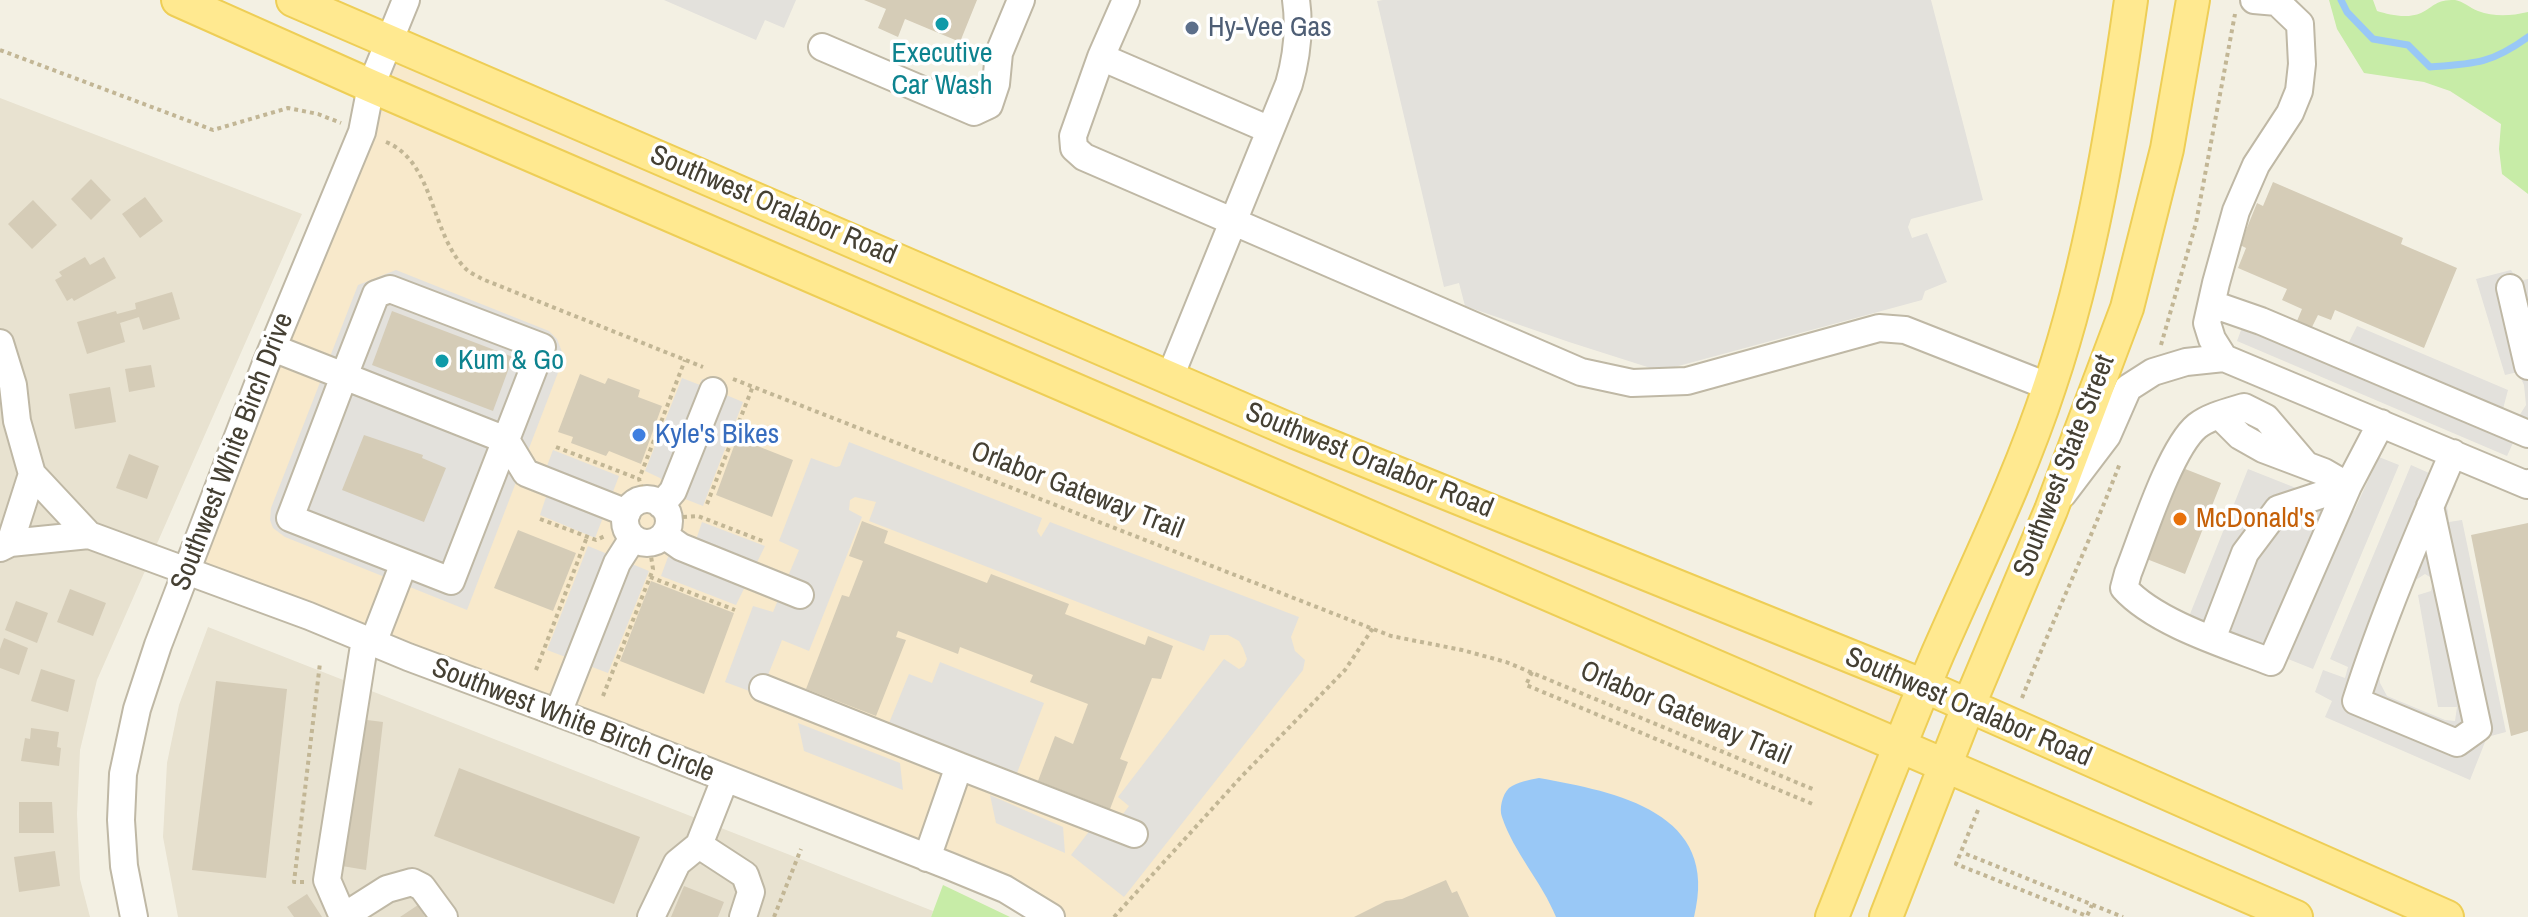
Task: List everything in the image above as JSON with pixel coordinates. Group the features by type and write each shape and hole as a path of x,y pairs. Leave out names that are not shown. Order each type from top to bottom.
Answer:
{"main road":[{"name":"Southwest Oralabor Road","path":"178,0 2296,917"},
{"name":"Southwest Oralabor Road","path":"293,0 1295,432 1924,686 2447,917"},
{"name":"Southwest State Street","path":"1832,917 1924,686 2000,514 2050,387 2101,181 2131,0"},
{"name":"Southwest State Street","path":"1886,917 1968,707 2051,510 2127,308 2176,107 2193,0"}],"street":[{"name":"Southwest White Birch Drive","path":"134,917 124,866 121,820 123,774 137,709 273,348 362,132 371,86 406,0"},
{"path":"822,47 974,112 989,105 996,84 999,53 1021,0"},
{"path":"1126,0 1075,125 1074,148 1084,157 1559,364 1632,383 1687,381 1879,328 1905,330 2050,387"},
{"path":"1170,377 1296,62 1299,18 1296,0"},
{"path":"2224,358 2212,339 2207,323 2236,211 2256,165 2290,113 2299,91 2302,64 2300,24 2277,2 2254,0"},
{"path":"1101,57 1270,130"},
{"path":"2510,288 2528,366"},
{"path":"390,289 542,347 451,581 290,518 344,376 376,294 390,289"},
{"path":"2212,304 2261,321 2528,434"},
{"path":"0,343 13,385 17,421 32,474 5,545"},
{"path":"273,348 506,440 526,473 646,517 681,547 800,595"},
{"path":"2051,510 2107,436 2128,388 2153,372 2186,362 2224,358 2528,483"},
{"path":"558,713 617,563 646,517 673,491 717,379"},
{"path":"2348,486 2306,465 2266,418 2244,407 2219,415 2197,427 2171,465 2124,588 2137,602 2212,639 2271,662 2348,486 2381,423"},
{"path":"2430,506 2478,728 2457,743 2356,701 2398,582 2430,506 2453,453"},
{"name":"Southwest White Birch Circle","path":"32,474 89,535 296,610 927,858 1005,889 1051,917"},
{"path":"2212,639 2245,553 2278,509 2348,486"},
{"name":"Southwest White Birch Circle","path":"5,545 89,535"},
{"path":"404,563 369,641 327,880 343,917 387,889 412,882 422,887 444,917"},
{"path":"763,688 1134,834"},
{"path":"927,858 959,766"},
{"path":"651,917 677,863 699,845 725,779"},
{"path":"699,845 745,875 751,892 743,917"}],"path":[{"path":"2153,372 2196,223 2237,0"},
{"name":"Orlabor Gateway Trail","path":"0,50 213,130 288,108 318,114 394,144 409,156 446,236 466,270 482,279 685,360 717,379 753,386 1373,628 1419,642 1482,654 1532,672 1815,790"},
{"path":"603,696 653,569 646,517 685,360"},
{"path":"707,504 753,386"},
{"path":"556,447 646,517"},
{"path":"2025,690 2091,538 2123,453"},
{"path":"540,519 596,540 646,517 698,516 765,542"},
{"path":"536,670 587,537"},
{"path":"650,577 735,610"},
{"path":"1114,917 1241,777 1345,670 1373,628"},
{"path":"312,894 304,882 294,882 320,663"},
{"path":"1532,672 1526,685 1815,805"},
{"path":"1977,811 1956,864 2087,917 2092,905"},
{"path":"774,917 801,849"},
{"path":"1966,854 2123,917"}],"shaded area":[{"path":"664,0 796,0 784,28 765,20 756,40"},
{"path":"1931,0 1983,200 1911,219 1908,227 1912,238 1927,233 1947,282 1925,291 1922,300 1660,371 1569,342 1465,306 1459,283 1444,287 1377,1"},
{"path":"389,42 1924,686 1832,917 1051,917 187,571"},
{"path":"0,98 302,214 97,680 80,750 77,814 80,879 90,917 0,917"},
{"path":"396,270 549,331 557,339 564,357 467,610 285,537 273,528 270,520 271,508 358,285"},
{"path":"2511,270 2518,281 2528,279 2528,446 2513,443 2507,456 2237,341 2251,303 2348,344 2357,326 2508,390 2503,409 2519,416 2526,405 2524,385 2518,372 2505,375 2476,279"},
{"path":"682,378 700,385 702,379 727,388 726,395 743,402 703,506 680,497 660,478 645,471"},
{"path":"849,442 1042,518 1037,531 1041,537 1050,522 1299,617 1291,637 1295,651 1305,660 1303,670 1124,897 1071,855 1107,808 1120,818 1129,806 1118,797 1224,659 1239,669 1244,666 1247,659 1239,641 1228,635 1210,635 1204,651 869,521 876,502 855,497 850,500 849,510 862,517 809,651 782,640 760,695 725,682 753,606 773,612 799,550 779,541 811,458 840,466"},
{"path":"553,450 619,476 595,538 540,515 546,497 547,466"},
{"path":"2379,457 2399,465 2313,669 2188,619 2248,469 2354,511"},
{"path":"2411,465 2456,485 2447,506 2449,522 2462,520 2506,732 2487,737 2470,780 2325,717 2332,701 2315,692 2323,670 2345,678 2348,667 2330,659","holes":["2425,574 2433,579 2431,591 2418,595 2438,707 2457,707 2455,721 2445,720 2387,696 2380,683 2378,667 2411,583"]},
{"path":"702,522 765,546 736,605 661,576 668,557 697,537"},
{"path":"588,546 649,571 608,673 547,650"},
{"path":"208,627 933,911 931,917 178,917 163,837 167,763 179,705"},
{"path":"940,662 1044,703 1017,773 889,723 909,674 932,683"},
{"path":"798,723 900,763 903,790 804,751"},
{"path":"990,795 1063,827 1065,853 996,823"}],"green space":[{"path":"2329,0 2373,0 2377,11 2399,16 2416,15 2448,0 2490,14 2528,12 2528,194 2502,174 2499,149 2501,124 2450,91 2424,82 2364,73 2337,29"},
{"path":"943,885 1010,917 931,917"}],"water":[{"path":"1539,778 1629,800 1656,813 1677,831 1692,853 1698,881 1694,917 1556,917 1501,814 1503,798 1509,788"}],"building":[{"name":"Executive Car Wash","path":"864,0 977,0 960,42 905,19 898,37 878,28 886,9"},
{"path":"91,179 111,200 91,220 71,199"},
{"path":"2273,182 2403,238 2401,244 2457,268 2424,348 2335,310 2331,320 2318,315 2312,327 2297,321 2302,309 2282,300 2287,289 2238,268 2246,248 2240,245 2257,203 2263,206"},
{"path":"145,197 163,221 140,238 122,214"},
{"path":"33,200 57,225 32,249 8,224"},
{"path":"85,257 90,265 104,257 116,278 74,301 72,298 67,301 55,280 62,276 59,272"},
{"path":"172,292 180,319 143,330 139,317 120,323 125,342 87,354 77,322 136,309 135,303"},
{"name":"Kum & Go","path":"392,311 513,357 493,411 372,365"},
{"path":"151,365 155,387 129,392 125,369"},
{"path":"580,374 605,384 608,378 640,390 638,397 662,406 641,464 609,451 606,456 571,443 573,437 558,432"},
{"path":"110,387 116,422 75,429 69,394"},
{"path":"364,435 423,455 422,458 446,468 424,522 342,490"},
{"path":"737,438 793,460 772,517 716,495"},
{"path":"129,454 159,466 147,499 116,488"},
{"name":"McDonald's","path":"2175,465 2221,483 2185,574 2139,556"},
{"path":"862,521 888,531 884,543 987,583 991,574 1069,604 1065,614 1145,645 1148,636 1173,646 1161,679 1152,678 1120,759 1128,762 1110,809 1038,781 1055,736 1073,744 1088,704 1030,682 1033,675 960,647 958,654 898,631 896,637 906,640 876,716 806,689 842,595 849,597 863,561 849,556"},
{"path":"2528,523 2528,731 2511,736 2471,535"},
{"path":"518,530 576,553 553,611 494,588"},
{"path":"651,581 734,613 704,694 620,661"},
{"path":"70,589 106,603 93,636 57,622"},
{"path":"16,601 48,613 37,643 5,630"},
{"path":"4,638 28,648 19,675 0,668 0,649"},
{"path":"41,669 75,680 68,712 31,701"},
{"path":"216,681 287,689 266,878 192,870"},
{"path":"359,719 383,722 366,870 342,866"},
{"path":"31,728 59,732 59,766 21,761 25,738 30,739"},
{"path":"459,768 640,837 614,904 434,836"},
{"path":"19,802 52,802 54,833 19,833"},
{"path":"55,851 60,886 19,892 14,857"},
{"path":"1446,880 1452,893 1457,891 1469,917 1354,917 1386,901 1402,899"},
{"path":"684,886 724,902 718,917 671,917"},
{"path":"307,894 322,917 294,917 287,907"},
{"path":"418,905 425,917 400,917"}],"waterway":[{"path":"2341,0 2347,12 2373,39 2408,45 2430,67 2492,58 2528,37"}],"place":[{"name":"Executive Car Wash","path":"942,24"},
{"name":"Hy-Vee Gas","path":"1192,28"},
{"name":"Kum & Go","path":"442,361"},
{"name":"Kyle's Bikes","path":"639,435"},
{"name":"McDonald's","path":"2180,519"}]}
